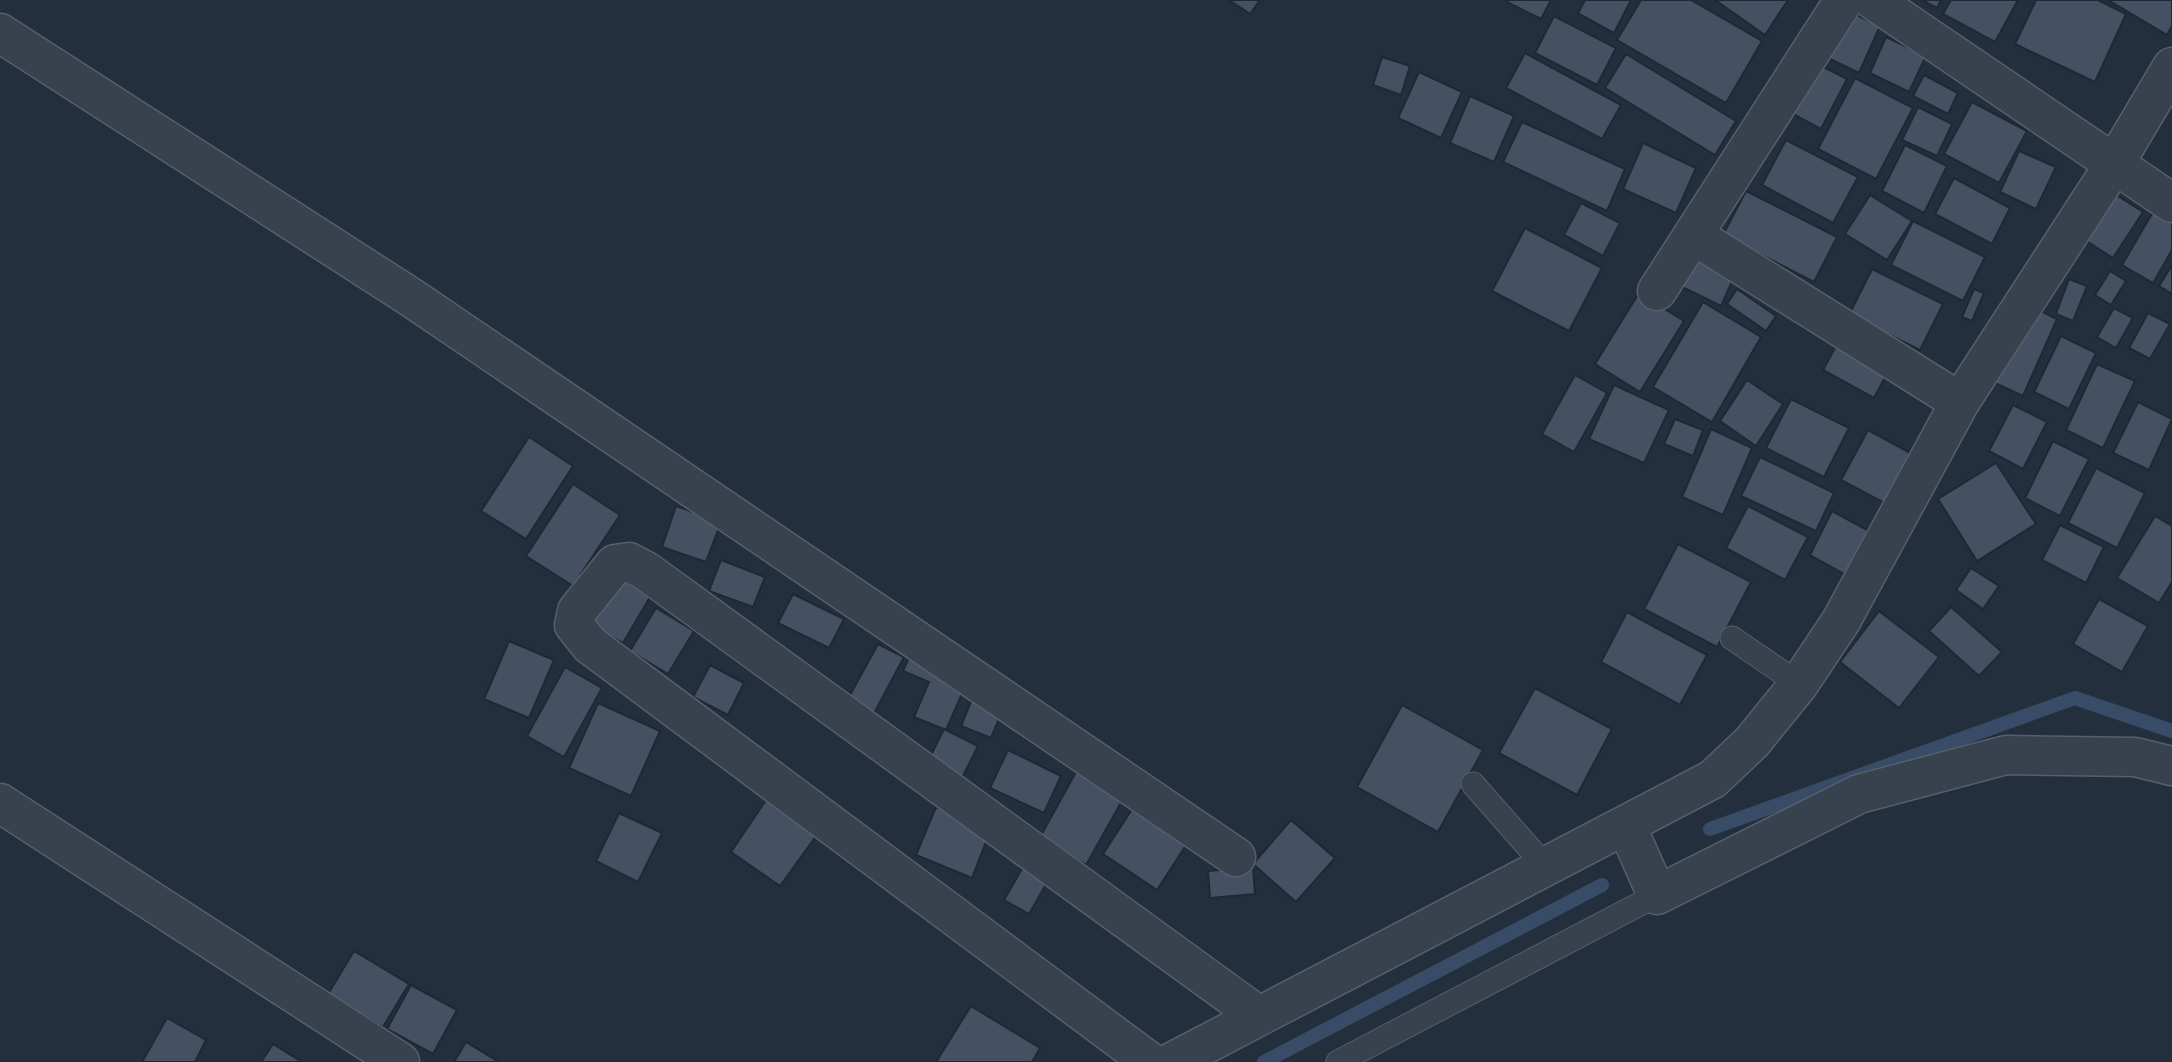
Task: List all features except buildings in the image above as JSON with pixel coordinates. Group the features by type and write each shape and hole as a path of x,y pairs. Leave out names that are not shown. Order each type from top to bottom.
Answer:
{"street":[{"path":"1657,291 1844,0"},
{"path":"1873,0 2172,203"},
{"path":"0,33 411,299 1236,857"},
{"path":"1172,1062 1713,779 1752,742 1799,684 1841,621 1960,402 2115,163 2172,67"},
{"path":"1693,235 1960,402"},
{"path":"1150,1062 590,645 574,625 577,611 615,564 629,562 646,571 1259,1016"},
{"path":"1626,825 1657,895 1859,794 2006,755 2135,757 2172,766"},
{"path":"0,803 400,1062"}],"lane":[{"path":"1732,638 1799,684"},
{"path":"1473,784 1546,867"},
{"path":"1338,1062 1657,895"}],"waterway":[{"path":"1710,829 2075,698 2172,731"},
{"path":"1264,1062 1602,885"}]}
